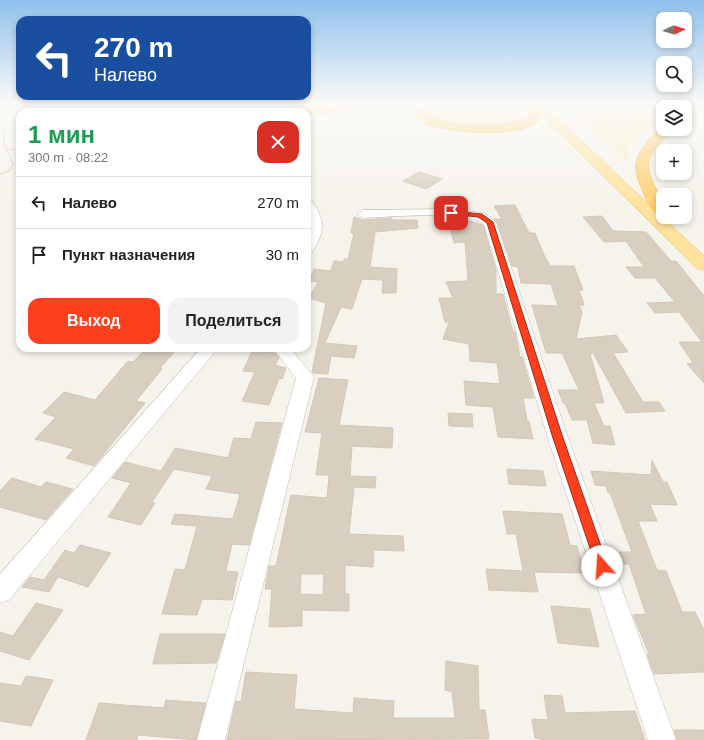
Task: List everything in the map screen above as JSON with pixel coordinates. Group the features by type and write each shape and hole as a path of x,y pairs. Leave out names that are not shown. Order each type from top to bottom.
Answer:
{"highway":[{"path":"656,200 641,172 644,153 657,139"}],"main road":[{"path":"575,139 704,265"},
{"path":"579,139 656,207"},
{"path":"675,224 704,251"}],"street":[{"path":"311,210 316,220 316,234 311,242"},
{"path":"363,214 451,213 480,216 490,222 557,435 662,740"},
{"path":"0,592 207,352"},
{"path":"211,740 305,377 284,352"}],"path":[{"path":"0,174 9,171 13,164 4,144 4,139"},
{"path":"6,149 16,150"}],"sand":[{"path":"601,139 637,139 628,148 628,159 631,164"}],"building":[{"path":"419,172 442,179 426,189 403,181"},
{"path":"515,205 529,233 535,233 550,266 574,266 583,290 579,290 584,305 579,305 582,312 576,339 616,335 628,352 613,353 643,402 659,402 665,411 626,413 593,353 590,354 604,403 594,403 604,426 610,426 615,445 593,443 587,420 572,420 565,403 563,403 558,390 579,390 562,353 546,353 532,305 558,306 551,284 521,283 518,267 512,266 497,222 494,219 502,219 494,206"},
{"path":"602,216 613,231 646,232 671,261 676,261 704,296 704,383 687,364 693,363 679,342 702,342 679,312 655,313 647,303 675,302 655,278 635,278 626,267 644,267 626,241 604,242 583,217"},
{"path":"354,217 363,220 392,218 392,220 417,220 418,228 375,232 370,267 397,269 396,293 382,293 383,280 362,279 352,309 341,307 325,343 357,346 354,358 331,356 328,374 313,373 326,303 311,299 311,294 318,282 311,281 311,276 314,269 331,271 334,261 344,262 344,259 348,259 354,233 351,233"},
{"path":"448,220 466,220 483,225 496,270 496,294 503,294 513,332 515,332 520,357 522,357 534,398 523,398 527,421 529,421 533,439 498,437 493,407 466,405 464,381 500,384 497,363 470,361 469,344 443,339 449,322 445,322 439,298 453,298 446,282 468,281 465,242 454,243"},
{"path":"143,352 174,352 160,368 162,369 136,401 145,403 94,466 66,458 74,449 35,439 56,417 43,413 64,392 95,400 128,361 133,362"},
{"path":"252,352 275,353 279,358 275,365 286,368 282,379 279,378 269,405 242,401 255,372 243,371"},
{"path":"319,378 348,380 339,425 393,428 392,448 352,446 350,476 376,477 375,488 354,487 349,534 403,536 404,551 374,550 373,567 345,565 345,594 349,594 349,611 302,610 302,626 269,627 272,589 265,589 269,566 276,566 291,495 327,498 329,475 316,475 322,433 305,432","holes":["301,574 324,574 323,595 300,594"]},
{"path":"448,413 472,414 473,427 449,426"},
{"path":"256,422 282,423 249,545 232,544 226,571 238,572 232,600 202,599 197,615 162,614 175,569 185,570 197,526 171,524 175,514 233,519 240,494 206,489 212,476 174,469 152,502 155,503 141,525 108,517 131,483 112,478 125,462 161,471 175,448 228,458 234,438 251,439"},
{"path":"652,460 663,482 667,482 677,505 650,504 657,521 638,521 657,570 666,571 682,612 695,612 704,630 704,672 654,674 647,654 649,654 633,615 646,614 629,564 624,564 619,552 632,552 610,493 608,493 606,486 595,485 591,471 651,475"},
{"path":"507,469 543,471 546,486 509,484"},
{"path":"12,478 41,487 46,482 73,489 46,520 0,507 0,491"},
{"path":"503,511 562,514 570,545 577,546 584,573 534,572 538,592 489,590 486,569 523,571 516,534 507,534"},
{"path":"80,545 111,553 88,587 58,577 49,592 22,587 30,577 44,580 65,550 74,553"},
{"path":"36,603 63,610 29,660 0,651 0,632 13,636"},
{"path":"551,606 590,609 599,647 558,643"},
{"path":"160,634 225,634 216,663 153,664"},
{"path":"446,661 478,666 479,710 485,710 489,739 227,740 236,701 241,702 246,672 297,675 294,709 353,713 354,698 394,701 393,718 455,718 452,692 445,690"},
{"path":"26,676 53,680 31,726 0,721 0,683 21,686"},
{"path":"544,695 562,696 565,713 635,711 645,740 546,740 535,738 532,719 548,720"},
{"path":"166,700 206,703 196,740 138,735 137,740 86,740 99,703 164,708"},
{"path":"674,730 704,730 704,740 677,740"}],"route":[{"path":"451,213 480,216 490,222 557,435 602,566"}]}
